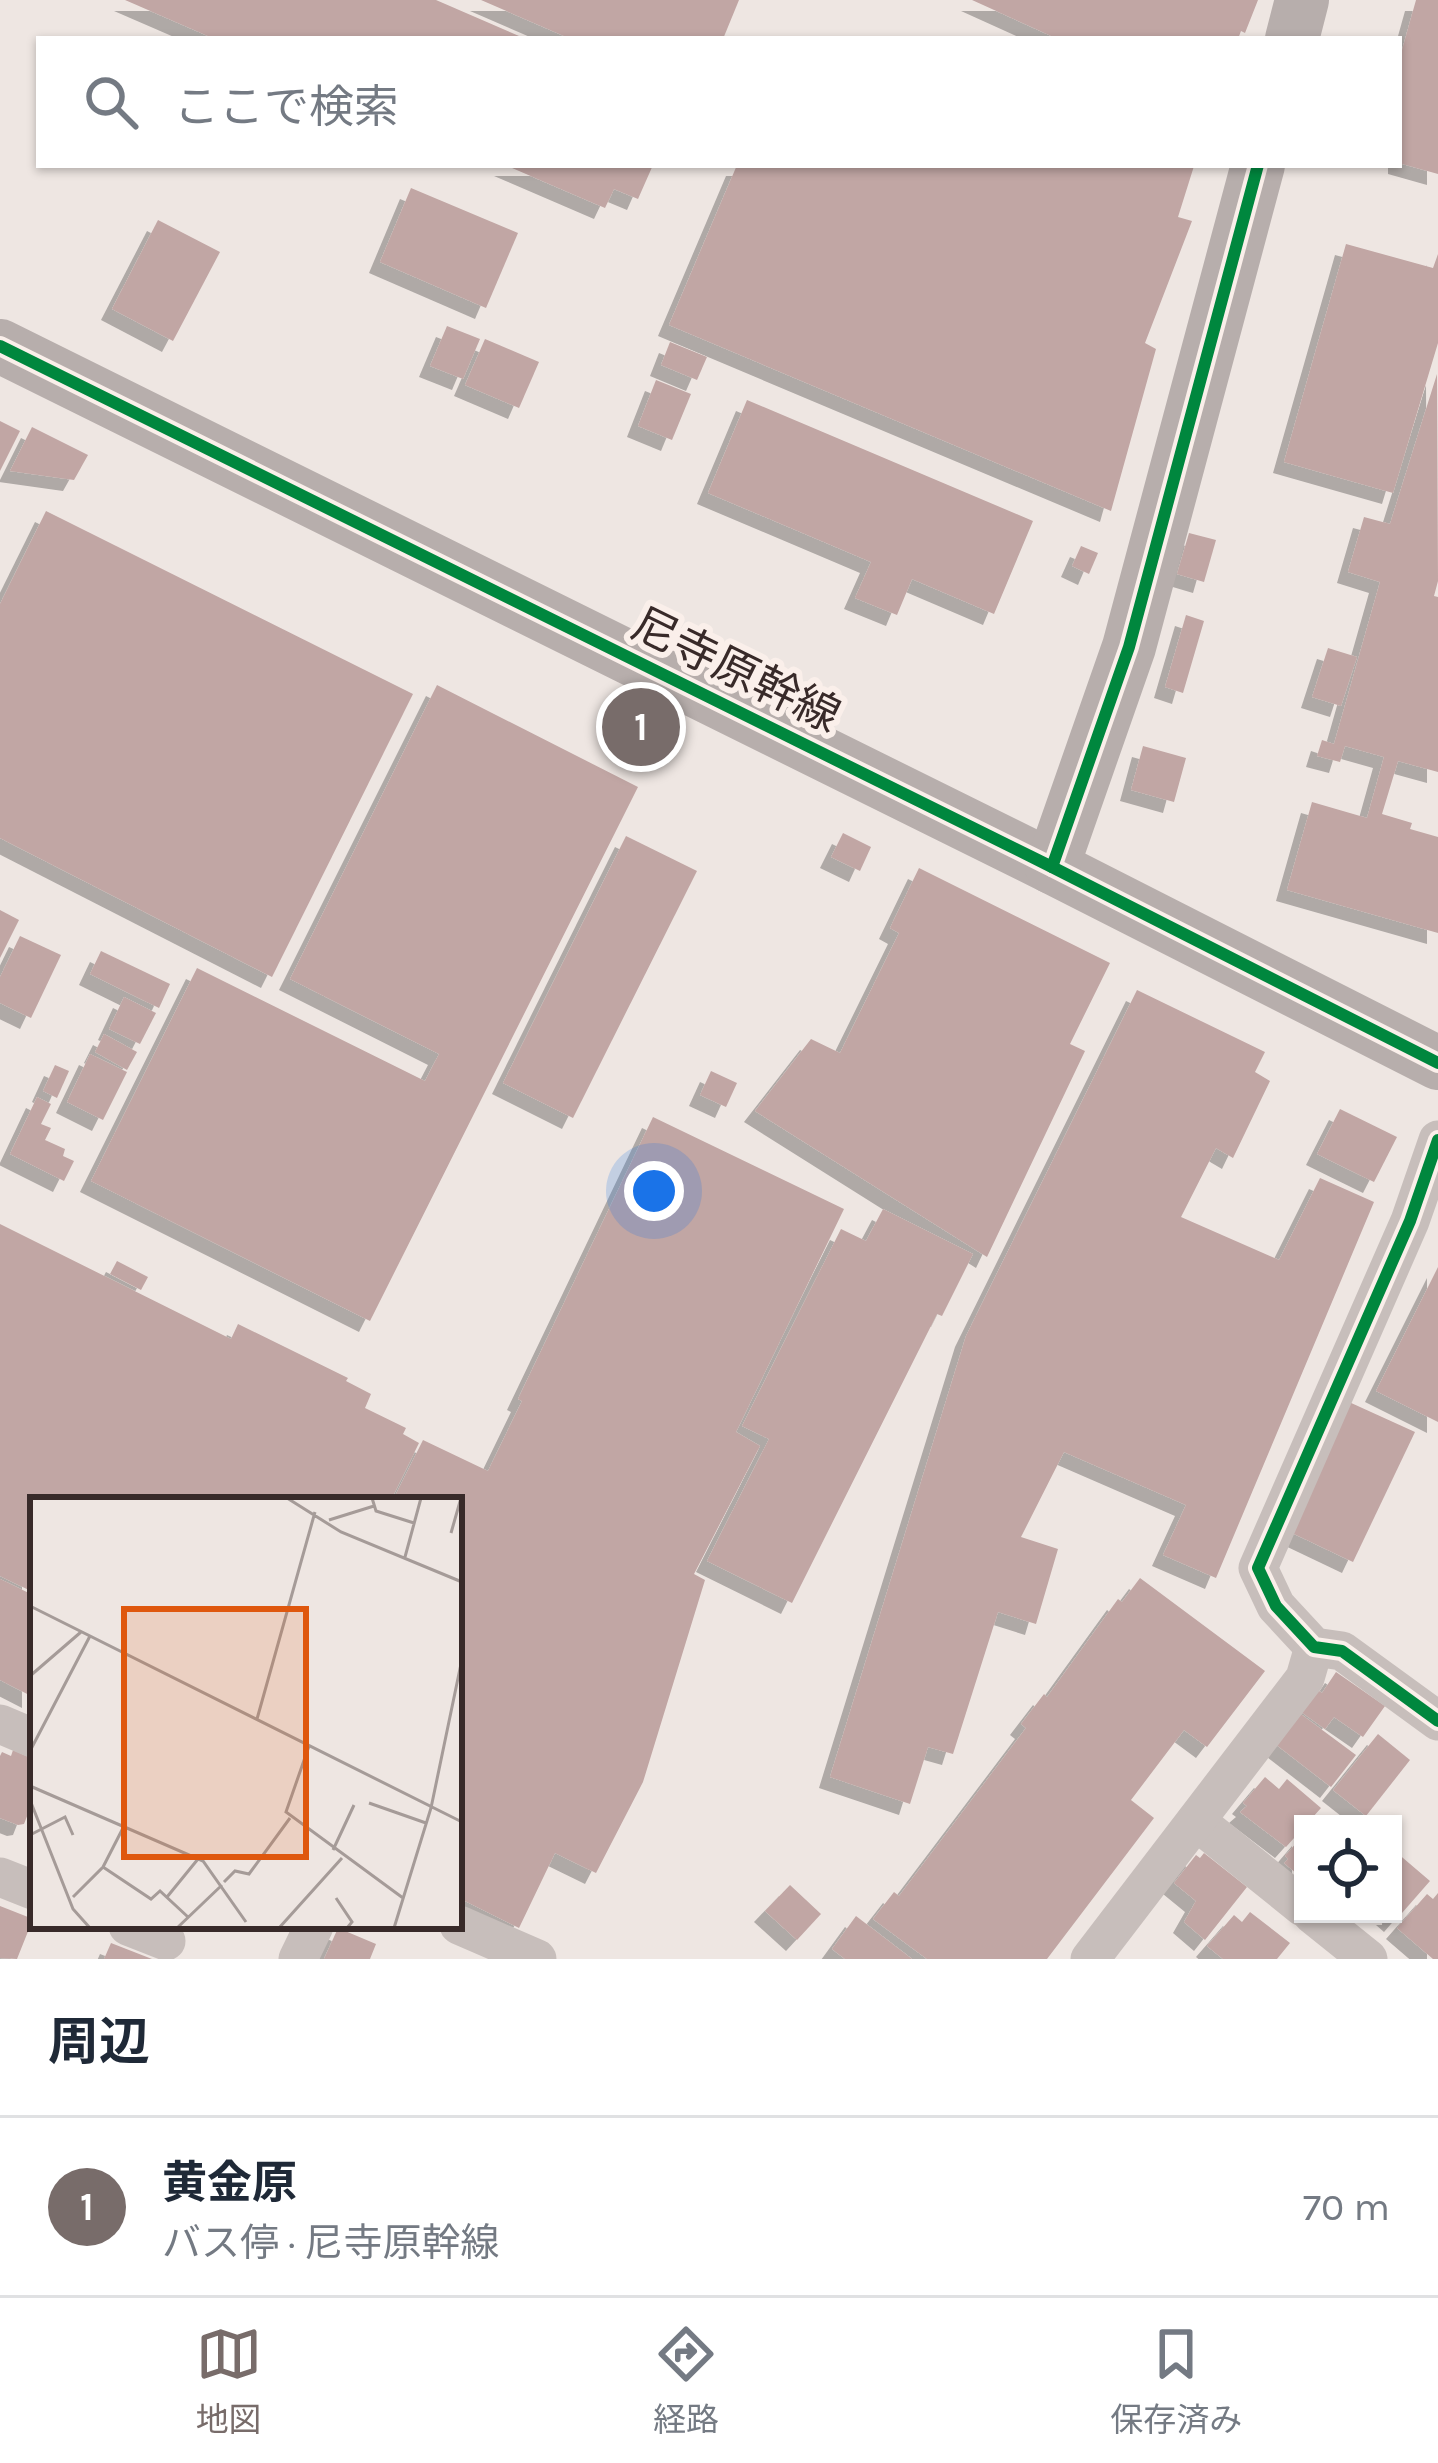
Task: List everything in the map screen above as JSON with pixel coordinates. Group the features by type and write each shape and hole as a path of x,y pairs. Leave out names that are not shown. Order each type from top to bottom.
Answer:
{"street":[{"path":"1293,36 1302,0"},
{"path":"1052,867 1129,647 1257,168"},
{"name":"尼寺原幹線","path":"0,346 1438,1063"},
{"path":"1438,1140 1410,1221 1258,1568 1276,1606 1314,1647 1342,1651 1438,1721"},
{"path":"1090,1959 1305,1678 1314,1647"},
{"path":"0,1724 30,1737"},
{"path":"1196,1821 1294,1900"},
{"path":"0,1877 30,1889"},
{"path":"1323,1923 1368,1959"},
{"path":"462,1926 537,1959"},
{"path":"136,1929 166,1940"},
{"path":"298,1959 313,1929"}],"building":[{"path":"125,0 436,0 519,36 208,36"},
{"path":"481,0 739,0 724,36 564,36"},
{"path":"972,0 1258,0 1245,33 1241,31 1239,36 1051,36"},
{"path":"1416,0 1438,0 1438,174 1402,164 1402,50"},
{"path":"512,168 652,168 638,199 614,189 605,208"},
{"path":"736,168 1193,168 1178,217 1192,221 1145,343 1156,349 1111,511 669,325"},
{"path":"411,188 518,233 486,308 380,262"},
{"path":"158,220 220,252 173,341 112,309"},
{"path":"1346,244 1433,268 1438,254 1438,343 1393,493 1284,462"},
{"path":"447,326 480,339 463,379 430,366"},
{"path":"485,339 539,362 519,408 465,385"},
{"path":"670,342 707,357 697,380 661,365"},
{"path":"1437,374 1438,772 1398,761 1382,814 1438,837 1438,933 1287,890 1312,802 1367,818 1384,757 1345,746 1340,762 1317,756 1322,740 1334,744 1380,582 1348,572 1364,517 1390,524"},
{"path":"656,380 691,394 672,440 638,426"},
{"path":"747,400 1033,521 994,614 912,579 897,615 855,598 871,562 708,493"},
{"path":"0,421 20,431 0,471"},
{"path":"32,427 88,455 74,480 10,471"},
{"path":"46,511 413,694 272,977 0,838 0,604"},
{"path":"1189,533 1216,540 1204,582 1177,574"},
{"path":"1081,546 1098,553 1089,574 1072,566"},
{"path":"1186,615 1204,621 1183,693 1165,687"},
{"path":"1328,648 1357,657 1341,706 1312,697"},
{"path":"437,685 638,787 370,1321 91,1181 197,968 425,1081 439,1054 290,979"},
{"path":"1143,746 1186,758 1174,802 1131,790"},
{"path":"843,833 871,847 860,871 831,857"},
{"path":"626,836 697,871 573,1118 503,1083"},
{"path":"919,868 1110,963 1070,1044 1085,1051 987,1257 755,1111 811,1039 840,1053 899,933 890,928"},
{"path":"0,910 19,920 0,958"},
{"path":"20,936 61,955 31,1018 0,1003 0,977"},
{"path":"101,951 170,984 159,1008 90,974"},
{"path":"1137,990 1265,1052 1255,1072 1270,1081 1233,1158 1216,1148 1181,1217 1279,1260 1320,1178 1374,1202 1216,1578 1163,1555 1186,1505 1064,1452 1021,1537 1058,1549 1036,1624 998,1612 953,1754 928,1747 910,1804 830,1777 966,1336"},
{"path":"124,997 156,1013 140,1044 109,1029"},
{"path":"104,1034 137,1052 127,1070 95,1052"},
{"path":"90,1054 127,1072 103,1120 67,1102"},
{"path":"55,1065 69,1071 57,1098 43,1091"},
{"path":"711,1071 737,1083 726,1107 700,1095"},
{"path":"37,1097 51,1104 41,1124 51,1128 45,1140 65,1149 63,1156 74,1161 64,1181 10,1154"},
{"path":"1340,1109 1397,1137 1374,1182 1317,1154"},
{"path":"653,1117 844,1209 736,1432 760,1446 694,1574 705,1580 643,1782 596,1873 555,1853 519,1928 462,1900 462,1497 394,1497 423,1440 488,1471 522,1401 518,1399"},
{"path":"883,1209 973,1254 942,1316 937,1314 792,1603 707,1561 769,1439 742,1426 841,1229 866,1241"},
{"path":"0,1224 231,1339 238,1324 348,1378 346,1381 371,1394 365,1408 406,1428 403,1434 419,1443 392,1497 30,1497 30,1591 0,1576"},
{"path":"117,1261 148,1277 141,1290 110,1274"},
{"path":"1438,1267 1438,1422 1376,1391"},
{"path":"1349,1402 1415,1432 1353,1562 1288,1531"},
{"path":"1140,1578 1265,1671 1207,1747 1184,1730 1131,1800 1154,1818 1047,1959 927,1959 873,1919 894,1892 899,1896 1026,1728 1021,1724 1044,1694 1047,1697 1118,1599 1122,1602"},
{"path":"0,1579 30,1594 30,1695 0,1680"},
{"path":"1336,1672 1385,1706 1363,1737 1334,1717 1325,1729 1297,1709 1313,1687 1322,1693"},
{"path":"1298,1712 1356,1755 1331,1787 1274,1743"},
{"path":"1378,1734 1410,1760 1367,1815 1333,1790"},
{"path":"13,1750 30,1758 30,1809 24,1824 18,1825 0,1818 0,1756 2,1752 11,1756"},
{"path":"1265,1777 1279,1789 1287,1779 1321,1808 1315,1815 1294,1815 1294,1838 1286,1847 1240,1812 1247,1806 1243,1803"},
{"path":"1294,1846 1294,1871 1284,1863"},
{"path":"1204,1853 1247,1887 1205,1940 1184,1922 1196,1901 1174,1883 1196,1855 1200,1858"},
{"path":"1402,1857 1430,1881 1402,1913"},
{"path":"790,1885 821,1914 797,1940 765,1911"},
{"path":"1438,1893 1438,1959 1397,1928 1427,1894 1433,1899"},
{"path":"0,1906 30,1918 30,1926 17,1959 0,1958"},
{"path":"1250,1912 1290,1943 1277,1959 1223,1959 1207,1946 1234,1915 1242,1922"},
{"path":"856,1916 912,1959 845,1959 832,1949"},
{"path":"338,1929 376,1944 370,1959 324,1959"},
{"path":"111,1943 152,1959 104,1959"}],"cycle path":[{"path":"1052,867 1129,647 1257,168"},
{"path":"0,346 1438,1063"},
{"path":"1438,1140 1410,1221 1258,1568 1276,1606 1314,1647 1342,1651 1438,1721"}],"place":[{"name":"黄金原","path":"641,727"}]}
